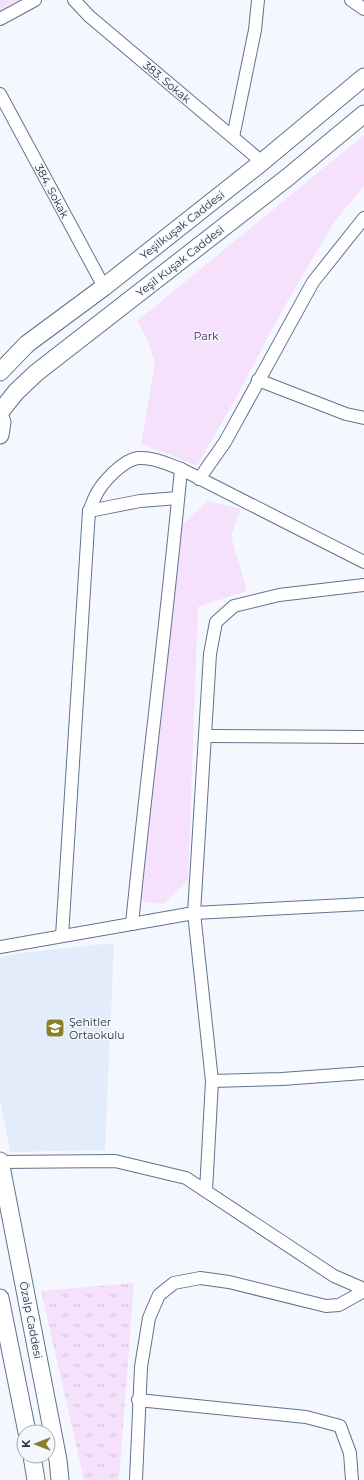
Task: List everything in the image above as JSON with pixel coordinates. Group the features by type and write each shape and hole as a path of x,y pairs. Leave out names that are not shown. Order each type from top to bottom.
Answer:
{"main road":[{"name":"Yeşilkuşak Caddesi","path":"0,372 27,344 104,287 262,162 364,77"},
{"name":"Yeşil Kuşak Caddesi","path":"0,412 16,392 36,373 288,177 364,114"},
{"path":"0,418 2,422 0,435"},
{"name":"Özalp Caddesi","path":"0,1162 58,1460 60,1480"},
{"path":"0,1298 25,1424"},
{"path":"33,1464 36,1480"}],"street":[{"path":"0,19 35,0"},
{"name":"383. Sokak","path":"74,0 89,16 262,162"},
{"path":"233,137 255,30 258,0"},
{"path":"351,0 364,8"},
{"name":"384. Sokak","path":"0,94 104,287"},
{"path":"199,479 225,442 313,282 364,218"},
{"path":"258,380 346,414 364,418"},
{"path":"62,936 89,512 95,496 106,481 121,465 138,458 160,461 181,469 364,562"},
{"path":"132,924 181,469"},
{"path":"89,512 140,501 178,498"},
{"path":"206,1191 212,1081 194,913 210,654 216,622 234,606 279,595 364,585"},
{"path":"205,736 364,737"},
{"path":"0,947 194,913 364,904"},
{"path":"212,1081 364,1073"},
{"path":"0,1162 115,1161 186,1178 334,1276 364,1290"},
{"path":"136,1480 140,1367 150,1318 160,1295 174,1283 200,1278 229,1282 326,1306 340,1305 364,1290"},
{"path":"138,1400 306,1417 340,1426 350,1453 352,1480"}],"shaded area":[{"name":"Şehitler Ortaokulu","path":"114,943 105,1150 10,1152 0,1099 0,958 20,953"}],"green space":[{"path":"0,0 23,0 0,13"},
{"name":"Park","path":"364,135 364,186 333,224 283,309 237,396 197,466 141,444 155,363 147,339 137,321"},
{"path":"208,501 241,509 231,536 247,591 198,607 188,880 163,904 141,901 179,528"},
{"path":"134,1283 119,1480 84,1480 41,1291"}],"place":[{"name":"Şehitler Ortaokulu","path":"55,1028"}]}
